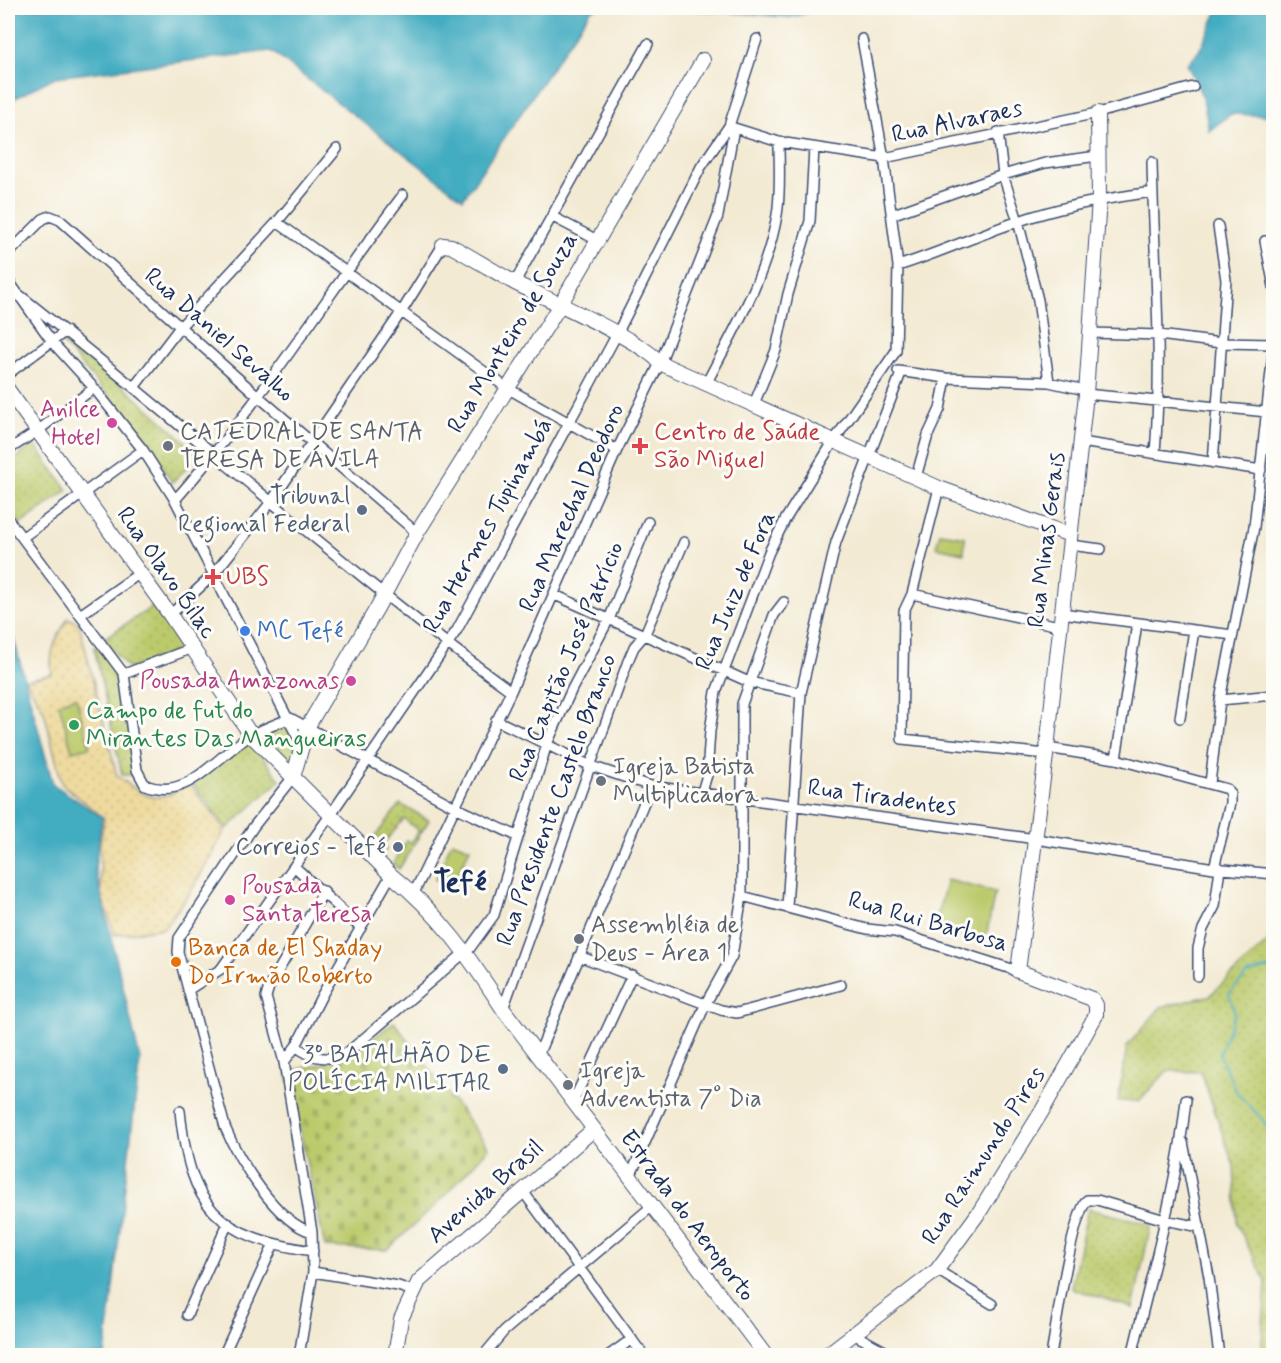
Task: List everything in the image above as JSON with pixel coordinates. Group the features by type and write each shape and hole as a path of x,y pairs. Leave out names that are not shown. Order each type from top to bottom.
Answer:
{"street":[{"name":"Rua Hermes Tupinambá","path":"188,990 221,969 332,814 457,630 617,334 701,167 731,127 757,39"},
{"name":"Rua Juiz de Fora","path":"701,795 707,775 716,692 770,552 791,510 833,442 896,351 898,266 884,158 862,39"},
{"path":"515,282 648,44"},
{"name":"Rua Monteiro de Souza","path":"188,990 180,967 179,938 254,826 292,777 308,726 417,533 560,305 703,60"},
{"name":"Rua Alvaraes","path":"731,127 779,142 884,158 998,132 1098,113 1193,87"},
{"name":"Rua Minas Gerais","path":"1018,971 1047,751 1081,442 1091,333 1099,199 1098,113"},
{"name":"Rua Marechal Deodoro","path":"414,893 512,691 617,450 660,363 718,216 731,127"},
{"path":"998,132 1003,175 1018,221 1038,300 1049,382"},
{"path":"706,384 754,289 767,252 778,214 779,142"},
{"path":"754,404 776,350 788,294 810,221 814,148"},
{"path":"135,386 180,327 277,222 337,149"},
{"path":"891,215 1003,175 1045,163 1098,156"},
{"path":"1152,162 1159,334 1159,403 1155,453"},
{"path":"898,266 945,251 1018,221 1099,199 1153,192"},
{"path":"175,500 215,455 403,195"},
{"name":"Rua Daniel Sevalho","path":"8,254 43,219 50,216 60,219 258,396 417,533"},
{"path":"552,217 597,240"},
{"path":"277,222 507,388 617,450"},
{"path":"1214,463 1226,280 1218,225"},
{"path":"1265,241 1274,287"},
{"path":"170,615 213,575 271,502 402,310 443,245 451,246 515,282 617,334 656,356 660,363 870,459 1070,540 1101,549"},
{"path":"8,280 53,343 94,388 143,450 175,500 290,718 301,744"},
{"path":"17,292 135,386 384,595 446,644 512,691"},
{"path":"8,374 53,343 66,331"},
{"path":"1091,333 1159,334 1221,343 1274,344 1254,527 1220,700 1209,783"},
{"path":"888,365 901,373 946,378 1049,382 1085,392 1159,403 1267,412"},
{"path":"787,907 801,693 836,542 870,459 901,373"},
{"path":"916,477 928,435 940,409 946,378"},
{"path":"8,450 94,388"},
{"name":"Rua Olavo Bilac","path":"8,390 36,432 170,615 251,735 292,777"},
{"path":"1081,442 1261,470"},
{"path":"23,537 143,450"},
{"path":"939,488 912,594 904,611 902,739 1116,759 1227,789 1230,794 1216,868 1215,906 1203,929 1198,948 1198,976"},
{"path":"8,519 124,674 137,770 145,785 159,790 185,786 251,735 290,718 457,808 517,836"},
{"name":"Rua Capitão José Patrício","path":"296,1046 302,1051 322,1058 342,1056 466,951 480,936 494,915 547,744 609,617 648,522"},
{"name":"Rua Presidente Castelo Branco","path":"503,1009 628,661 634,647 645,634 684,542"},
{"path":"80,615 140,573"},
{"path":"912,594 1060,620 1137,623 1233,635"},
{"path":"555,595 609,617 687,656 723,669 749,682 801,693"},
{"path":"630,1177 706,1003 732,956 742,896 742,704 774,615 784,602"},
{"path":"1116,759 1137,623"},
{"path":"1180,718 1194,630"},
{"path":"124,674 193,648"},
{"path":"1220,700 1274,695"},
{"name":"Rua Tiradentes","path":"496,720 591,766 651,786 701,795 793,805 1036,839 1216,868 1274,874"},
{"name":"Estrada do Aeroporto","path":"292,777 332,814 391,875 414,893 466,951 503,1009 766,1356"},
{"path":"538,1053 651,786"},
{"path":"295,867 324,891 361,928"},
{"path":"284,1062 296,1046 391,875"},
{"path":"299,1356 313,1272 312,1232 284,1062 267,1002 267,993 324,891"},
{"name":"Rua Rui Barbosa","path":"742,896 895,933 1018,971 1092,999 1096,1005"},
{"path":"579,956 730,1012 745,1012 841,985"},
{"path":"573,1102 632,975"},
{"path":"188,990 225,1127 234,1148 274,1203 295,1225 312,1232"},
{"name":"Rua Raimundo Pires","path":"825,1356 937,1270 980,1211 1042,1111 1093,1022 1096,1005"},
{"path":"1132,1356 1165,1220 1182,1137 1186,1100"},
{"path":"180,1111 189,1173 213,1213 273,1246 313,1251"},
{"name":"Avenida Brasil","path":"395,1356 401,1319 419,1281 593,1130"},
{"path":"1182,1137 1200,1227 1219,1356"},
{"path":"522,1190 644,1356"},
{"path":"1051,1356 1062,1289 1081,1209 1091,1199 1165,1220 1200,1227"},
{"path":"483,1356 504,1331 651,1207"},
{"path":"187,1315 228,1223"},
{"path":"223,1356 273,1246"},
{"path":"937,1270 992,1304"},
{"path":"313,1272 398,1286 413,1292"},
{"path":"855,1335 894,1356"},
{"path":"608,1356 632,1339"}],"green space":[{"path":"68,337 200,455 172,482 142,436 63,343"},
{"path":"34,444 68,490 21,524 8,507 8,465"},
{"path":"940,533 965,537 964,553 936,547"},
{"path":"155,605 186,648 129,669 103,639"},
{"path":"94,647 104,652 121,675 138,775 122,775"},
{"name":"Campo de fut do Mirantes Das Mangueiras","path":"76,697 90,747 72,751 59,703"},
{"path":"287,727 292,730 296,747 292,761 278,754 263,733"},
{"path":"249,739 280,780 227,829 193,784"},
{"path":"400,804 429,820 399,869 393,864 407,840 411,843 419,831 404,819 383,844 386,848 383,855 371,842"},
{"path":"452,841 470,848 453,887 435,879"},
{"path":"947,880 995,892 985,942 934,928"},
{"path":"1273,937 1274,1355 1261,1356 1266,1282 1237,1224 1234,1166 1201,1072 1167,1071 1139,1101 1118,1101 1127,1046 1161,1007 1209,996"},
{"path":"394,1022 489,1148 441,1200 387,1250 325,1247 287,1072 350,1057"},
{"path":"1088,1209 1151,1224 1133,1308 1071,1288"}],"sand":[{"path":"68,618 79,623 117,776 145,795 152,797 167,795 190,784 225,830 193,888 164,928 115,935 101,894 100,844 104,818 62,784 44,711 26,680 52,674 52,651"}],"water":[{"path":"8,8 598,8 591,10 463,199 271,51 55,77 8,102"},
{"path":"665,8 828,8 790,17"},
{"path":"1219,8 1273,8 1273,116 1231,114 1209,131 1203,98 1187,64 1199,51"},
{"path":"8,618 53,784 102,817 95,868 140,1060 105,1355 8,1355"}],"waterway":[{"path":"1274,971 1270,968 1248,974 1229,993 1235,1014 1219,1054 1237,1093 1261,1118 1272,1135 1269,1174 1274,1199"}],"place":[{"name":"Anilce Hotel","path":"112,423"},
{"name":"CATEDRAL DE SANTA TERESA DE ÁVILA","path":"168,446"},
{"name":"Centro de Saúde São Miguel","path":"640,446"},
{"name":"Tribunal Regional Federal","path":"362,510"},
{"name":"UBS","path":"213,577"},
{"name":"MC Tefé","path":"245,631"},
{"name":"Pousada Amazonas","path":"351,681"},
{"name":"Campo de fut do Mirantes Das Mangueiras","path":"74,725"},
{"name":"Igreja Batista Multiplicadora","path":"601,781"},
{"name":"Correios - Tefé","path":"398,847"},
{"name":"Pousada Santa Teresa","path":"230,900"},
{"name":"Assembléia de Deus - Área 1","path":"579,939"},
{"name":"Banca de El Shaday Do Irmão Roberto","path":"176,962"},
{"name":"3º BATALHÃO DE POLÍCIA MILITAR","path":"503,1069"},
{"name":"Igreja Adventista 7° Dia","path":"568,1085"}],"district":[{"name":"Tefé","path":"460,882"}]}
